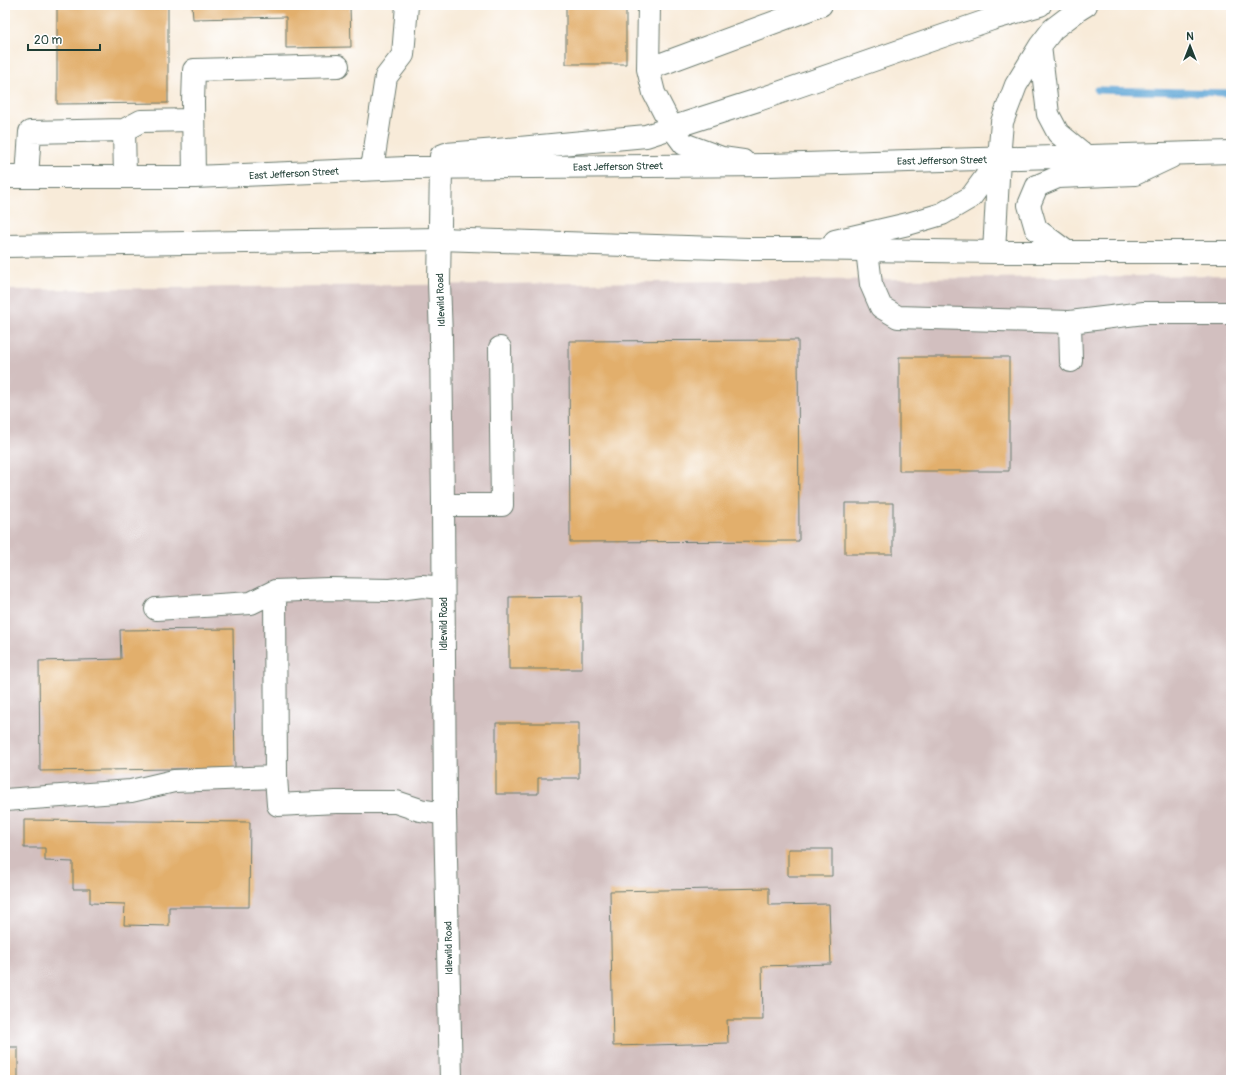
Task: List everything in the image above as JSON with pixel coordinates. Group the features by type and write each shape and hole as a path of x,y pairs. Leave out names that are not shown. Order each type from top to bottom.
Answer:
{"main road":[{"path":"372,169 386,77 403,55 407,5"},
{"path":"649,5 648,69 654,93 672,128 684,144 722,158 768,165"},
{"path":"648,69 821,5"},
{"path":"406,168 446,154 646,136 758,100 992,19 1040,5"},
{"path":"994,252 1002,122 1016,85 1040,46 1053,29 1086,5"},
{"path":"1040,46 1048,114 1058,133 1086,156"},
{"path":"194,177 194,70 338,66"},
{"path":"27,177 30,132 124,130 141,121 193,120"},
{"path":"124,130 125,177"},
{"name":"East Jefferson Street","path":"5,177 194,177 406,168 768,165 1231,152"},
{"path":"1067,252 1036,228 1029,205 1037,186 1058,177 1135,174 1179,154"},
{"path":"800,249 908,224 942,214 971,197 999,159"},
{"name":"Idlewild Road","path":"441,168 439,282 444,505 443,588 445,814 450,1080"},
{"path":"5,246 439,239 748,249 994,252 1231,252"},
{"path":"867,250 871,284 881,308 898,317 1070,322 1144,313 1231,313"},
{"path":"1070,322 1072,361"},
{"path":"444,505 502,505 500,348"},
{"path":"156,610 251,604 275,591 328,589 391,590 422,586 443,588"},
{"path":"275,591 276,777 278,805 336,802 396,802 420,810 445,814"},
{"path":"5,800 131,791 174,781 276,777"}],"shaded area":[{"path":"1231,275 1231,1080 5,1080 5,290"}],"building":[{"path":"57,5 168,5 168,103 57,104"},
{"path":"192,5 350,5 351,47 286,48 286,17 193,19"},
{"path":"566,5 626,5 626,64 566,64"},
{"path":"798,340 799,541 570,542 569,341"},
{"path":"899,357 1009,357 1009,471 899,471"},
{"path":"845,503 893,503 893,554 845,554"},
{"path":"582,596 582,669 509,669 509,597"},
{"path":"233,629 235,768 40,771 39,661 121,659 120,630"},
{"path":"496,723 579,723 579,778 538,778 538,794 496,794"},
{"path":"24,820 250,822 249,907 169,907 169,926 124,925 125,904 90,903 90,889 73,889 73,862 45,861 45,848 24,848"},
{"path":"788,849 832,849 832,876 788,876"},
{"path":"769,888 769,905 829,904 831,964 762,966 763,1020 727,1020 728,1043 613,1046 610,891"},
{"path":"5,1047 18,1047 18,1080 5,1080"}],"waterway":[{"path":"1097,90 1231,93"}]}
